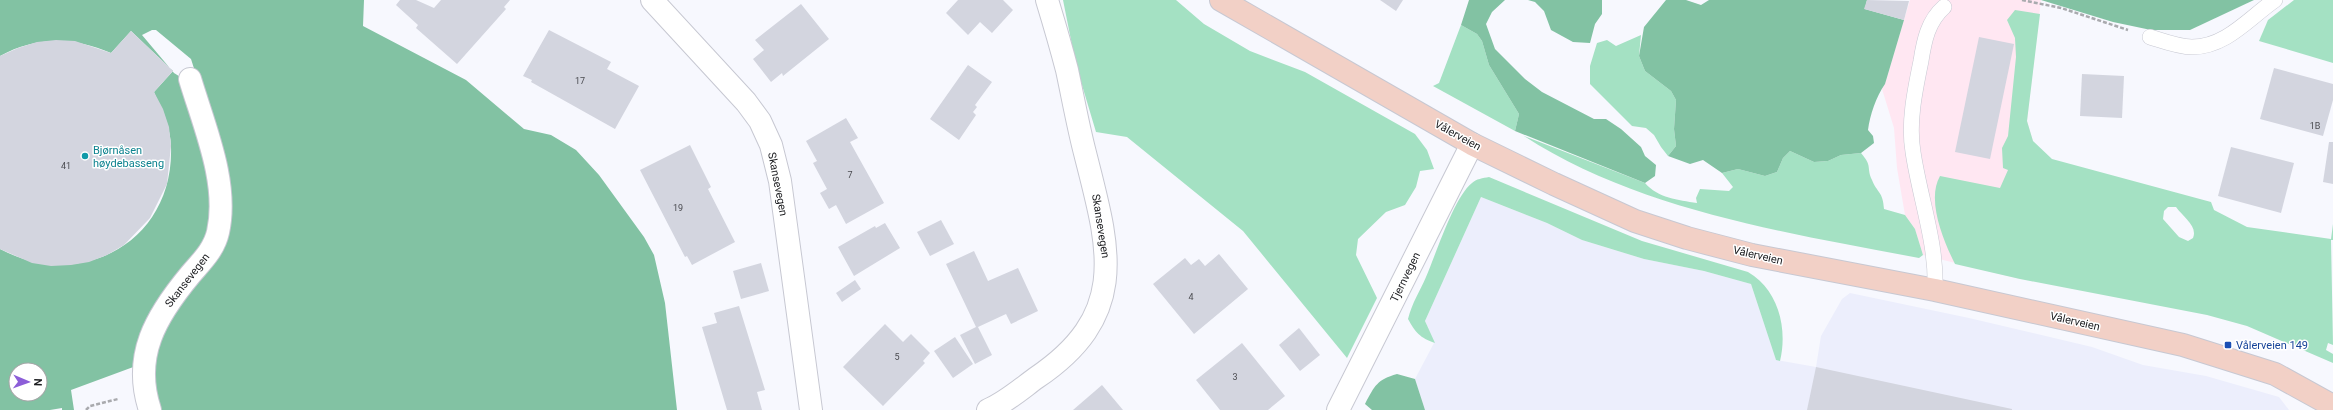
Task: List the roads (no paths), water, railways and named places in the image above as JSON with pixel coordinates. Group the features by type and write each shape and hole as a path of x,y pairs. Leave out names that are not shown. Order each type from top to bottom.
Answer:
{"street":[{"name":"Skansevegen","path":"652,0 746,102 760,121 771,145 780,181 812,410"},
{"name":"Skansevegen","path":"991,409 1060,362 1093,322 1104,290 1107,265 1099,207 1084,152 1066,68 1047,0"},
{"name":"Vålerveien","path":"1221,0 1472,144 1605,208 1687,238 1752,255 1935,290 2184,345 2275,374 2333,406"},
{"name":"Skansevegen","path":"147,401 145,356 160,316 168,302 212,248 220,220 222,198 220,181 190,79"},
{"name":"Tjernvegen","path":"1338,410 1472,144"}],"lane":[{"path":"2150,37 2192,47 2216,42 2239,29 2275,0"},
{"path":"1935,290 1934,249 1912,151 1912,121 1925,40 1935,14 1944,7"}],"place":[{"name":"Bjørnåsen høydebasseng","path":"85,156"},
{"name":"Vålerveien 149","path":"2228,345"}]}
